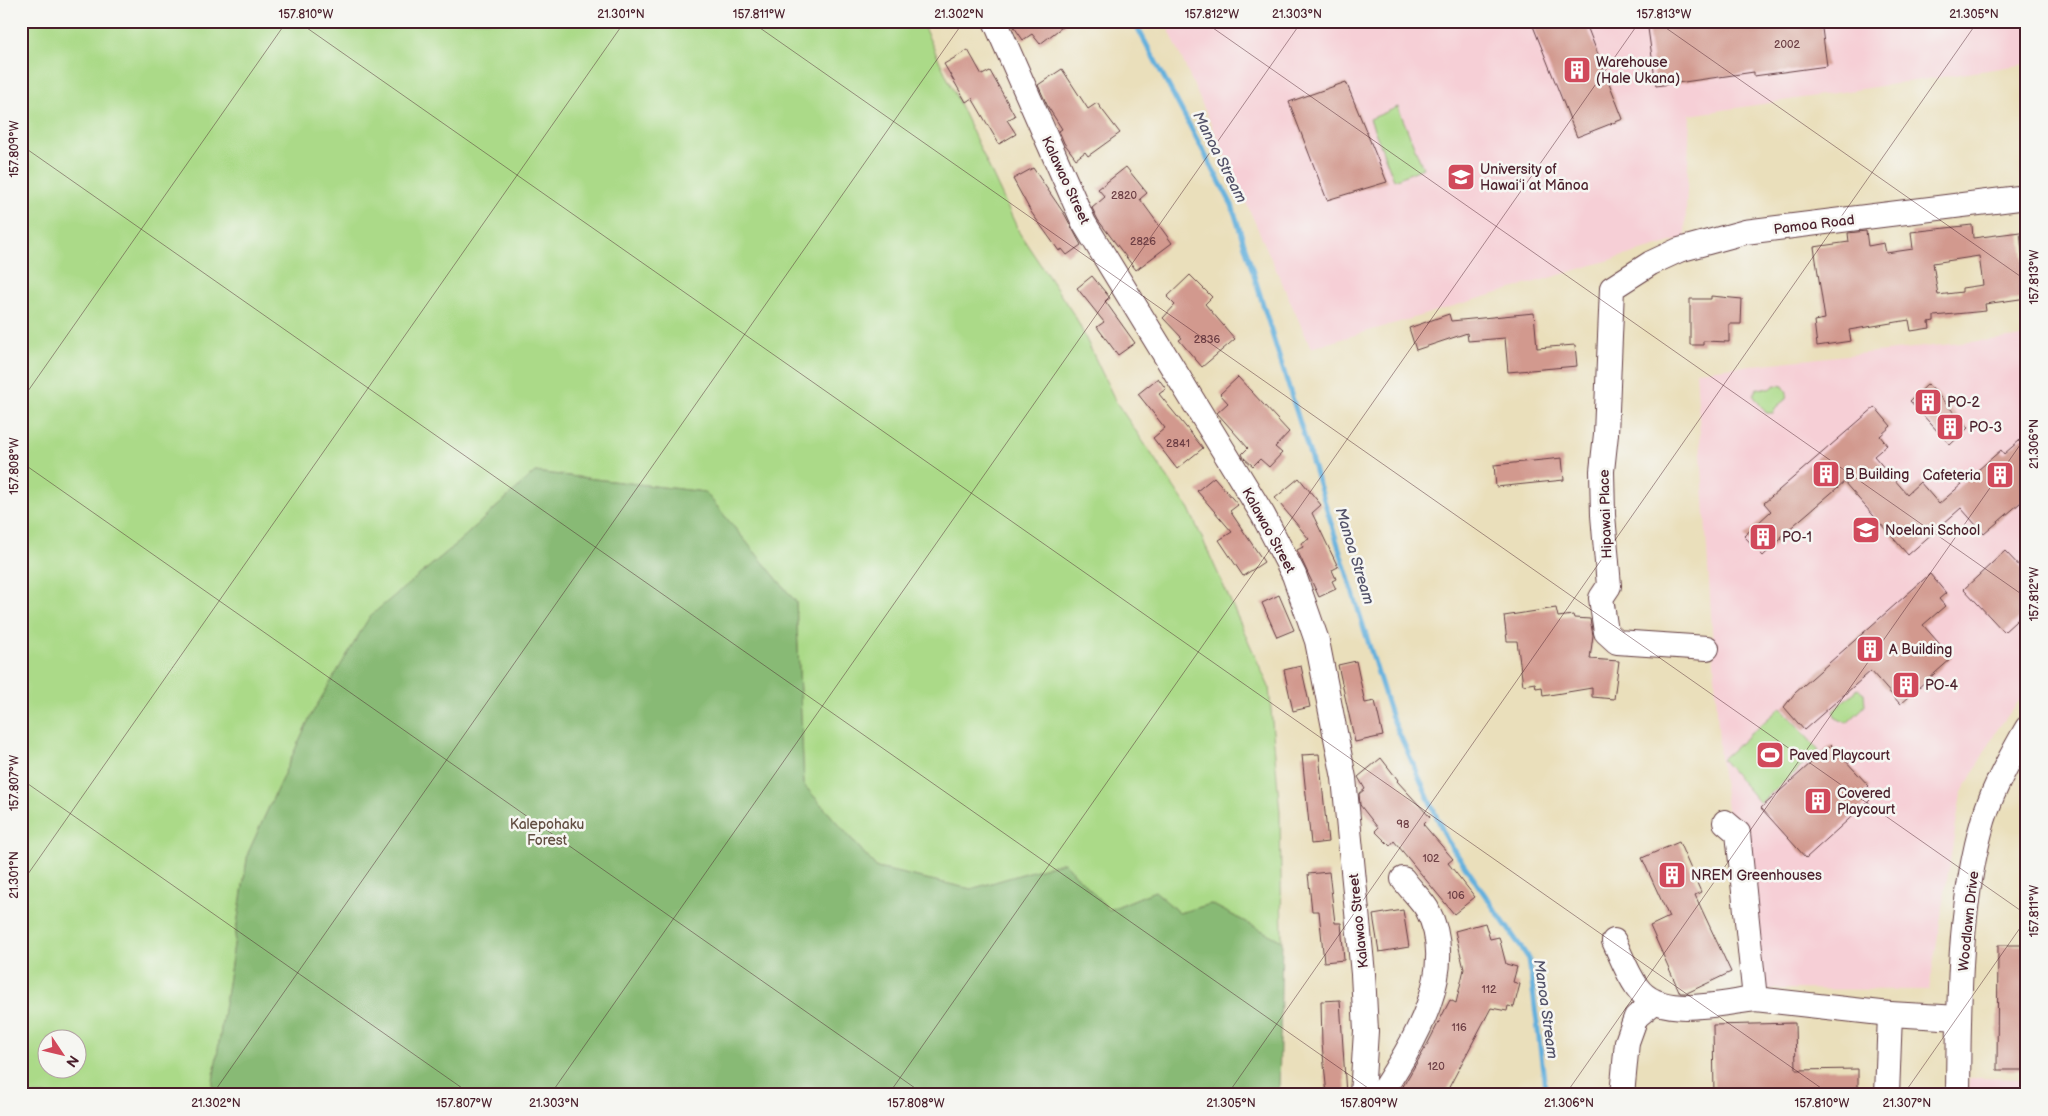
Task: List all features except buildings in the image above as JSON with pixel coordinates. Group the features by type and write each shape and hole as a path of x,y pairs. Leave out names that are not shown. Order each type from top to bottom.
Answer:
{"street":[{"name":"Kalawao Street","path":"995,21 1084,223 1263,515 1294,575 1317,641 1344,778 1363,974 1366,1053 1362,1095"},
{"name":"Pamoa Road","path":"1612,288 1651,263 1679,250 1745,232 2027,197"},
{"name":"Hipawai Place","path":"1612,288 1606,434 1602,471 1603,515 1609,586 1601,598 1606,632 1617,642 1707,648"},
{"name":"Woodlawn Drive","path":"1958,1095 1959,1018 1968,894 1980,832 2000,775 2027,728"},
{"path":"1724,822 1738,833 1755,999"},
{"path":"1380,1095 1407,1053 1437,978 1440,953 1435,929 1426,908 1403,879"},
{"path":"1614,941 1637,988 1653,1002 1674,1007 1755,999 1890,1014 1959,1018"},
{"path":"1622,1095 1627,1042 1636,1016 1653,1002"},
{"path":"1887,1095 1890,1014"},
{"path":"1366,1053 1407,1053"}],"shaded area":[{"name":"University of Hawaiʻi at Mānoa","path":"1165,21 2027,21 2027,64 1690,115 1685,238 1311,348"},
{"name":"Noelani School","path":"2027,336 2027,690 1997,730 1961,794 1929,990 1753,989 1720,760 1696,371"},
{"path":"1969,1078 2027,1079 2027,1095 1969,1095"}],"green space":[{"path":"21,21 921,21 1020,234 1076,318 1116,402 1189,509 1269,687 1280,812 1282,941 1211,904 1179,913 1155,891 1109,910 1064,862 971,889 877,868 804,785 796,602 705,492 535,472 453,547 371,616 310,717 248,853 211,1095 21,1095"},
{"path":"1398,107 1423,168 1394,180 1370,119"},
{"path":"1775,385 1783,386 1787,392 1786,399 1776,407 1773,413 1766,413 1753,395 1757,388 1769,389"},
{"name":"Kalepohaku Forest","path":"535,472 705,492 796,602 804,785 877,868 971,889 1064,862 1109,910 1155,891 1179,913 1211,904 1282,941 1279,1095 211,1095 248,853 310,717 370,616 453,547"},
{"path":"1858,689 1864,693 1865,705 1863,708 1847,723 1836,718 1833,711"},
{"name":"Paved Playcourt","path":"1781,707 1819,751 1760,803 1722,759"}],"waterway":[{"name":"Manoa Stream","path":"1134,21 1232,205 1391,715 1447,840 1529,959 1546,1095"}],"place":[{"name":"Warehouse (Hale Ukana)","path":"1577,70"},
{"name":"University of Hawaiʻi at Mānoa","path":"1461,177"},
{"name":"PO-2","path":"1928,402"},
{"name":"PO-3","path":"1950,427"},
{"name":"B Building","path":"1826,474"},
{"name":"Cafeteria","path":"2000,475"},
{"name":"Noelani School","path":"1866,530"},
{"name":"PO-1","path":"1763,537"},
{"name":"A Building","path":"1870,649"},
{"name":"PO-4","path":"1906,685"},
{"name":"Paved Playcourt","path":"1770,755"},
{"name":"Covered Playcourt","path":"1818,801"},
{"name":"NREM Greenhouses","path":"1672,875"}]}
